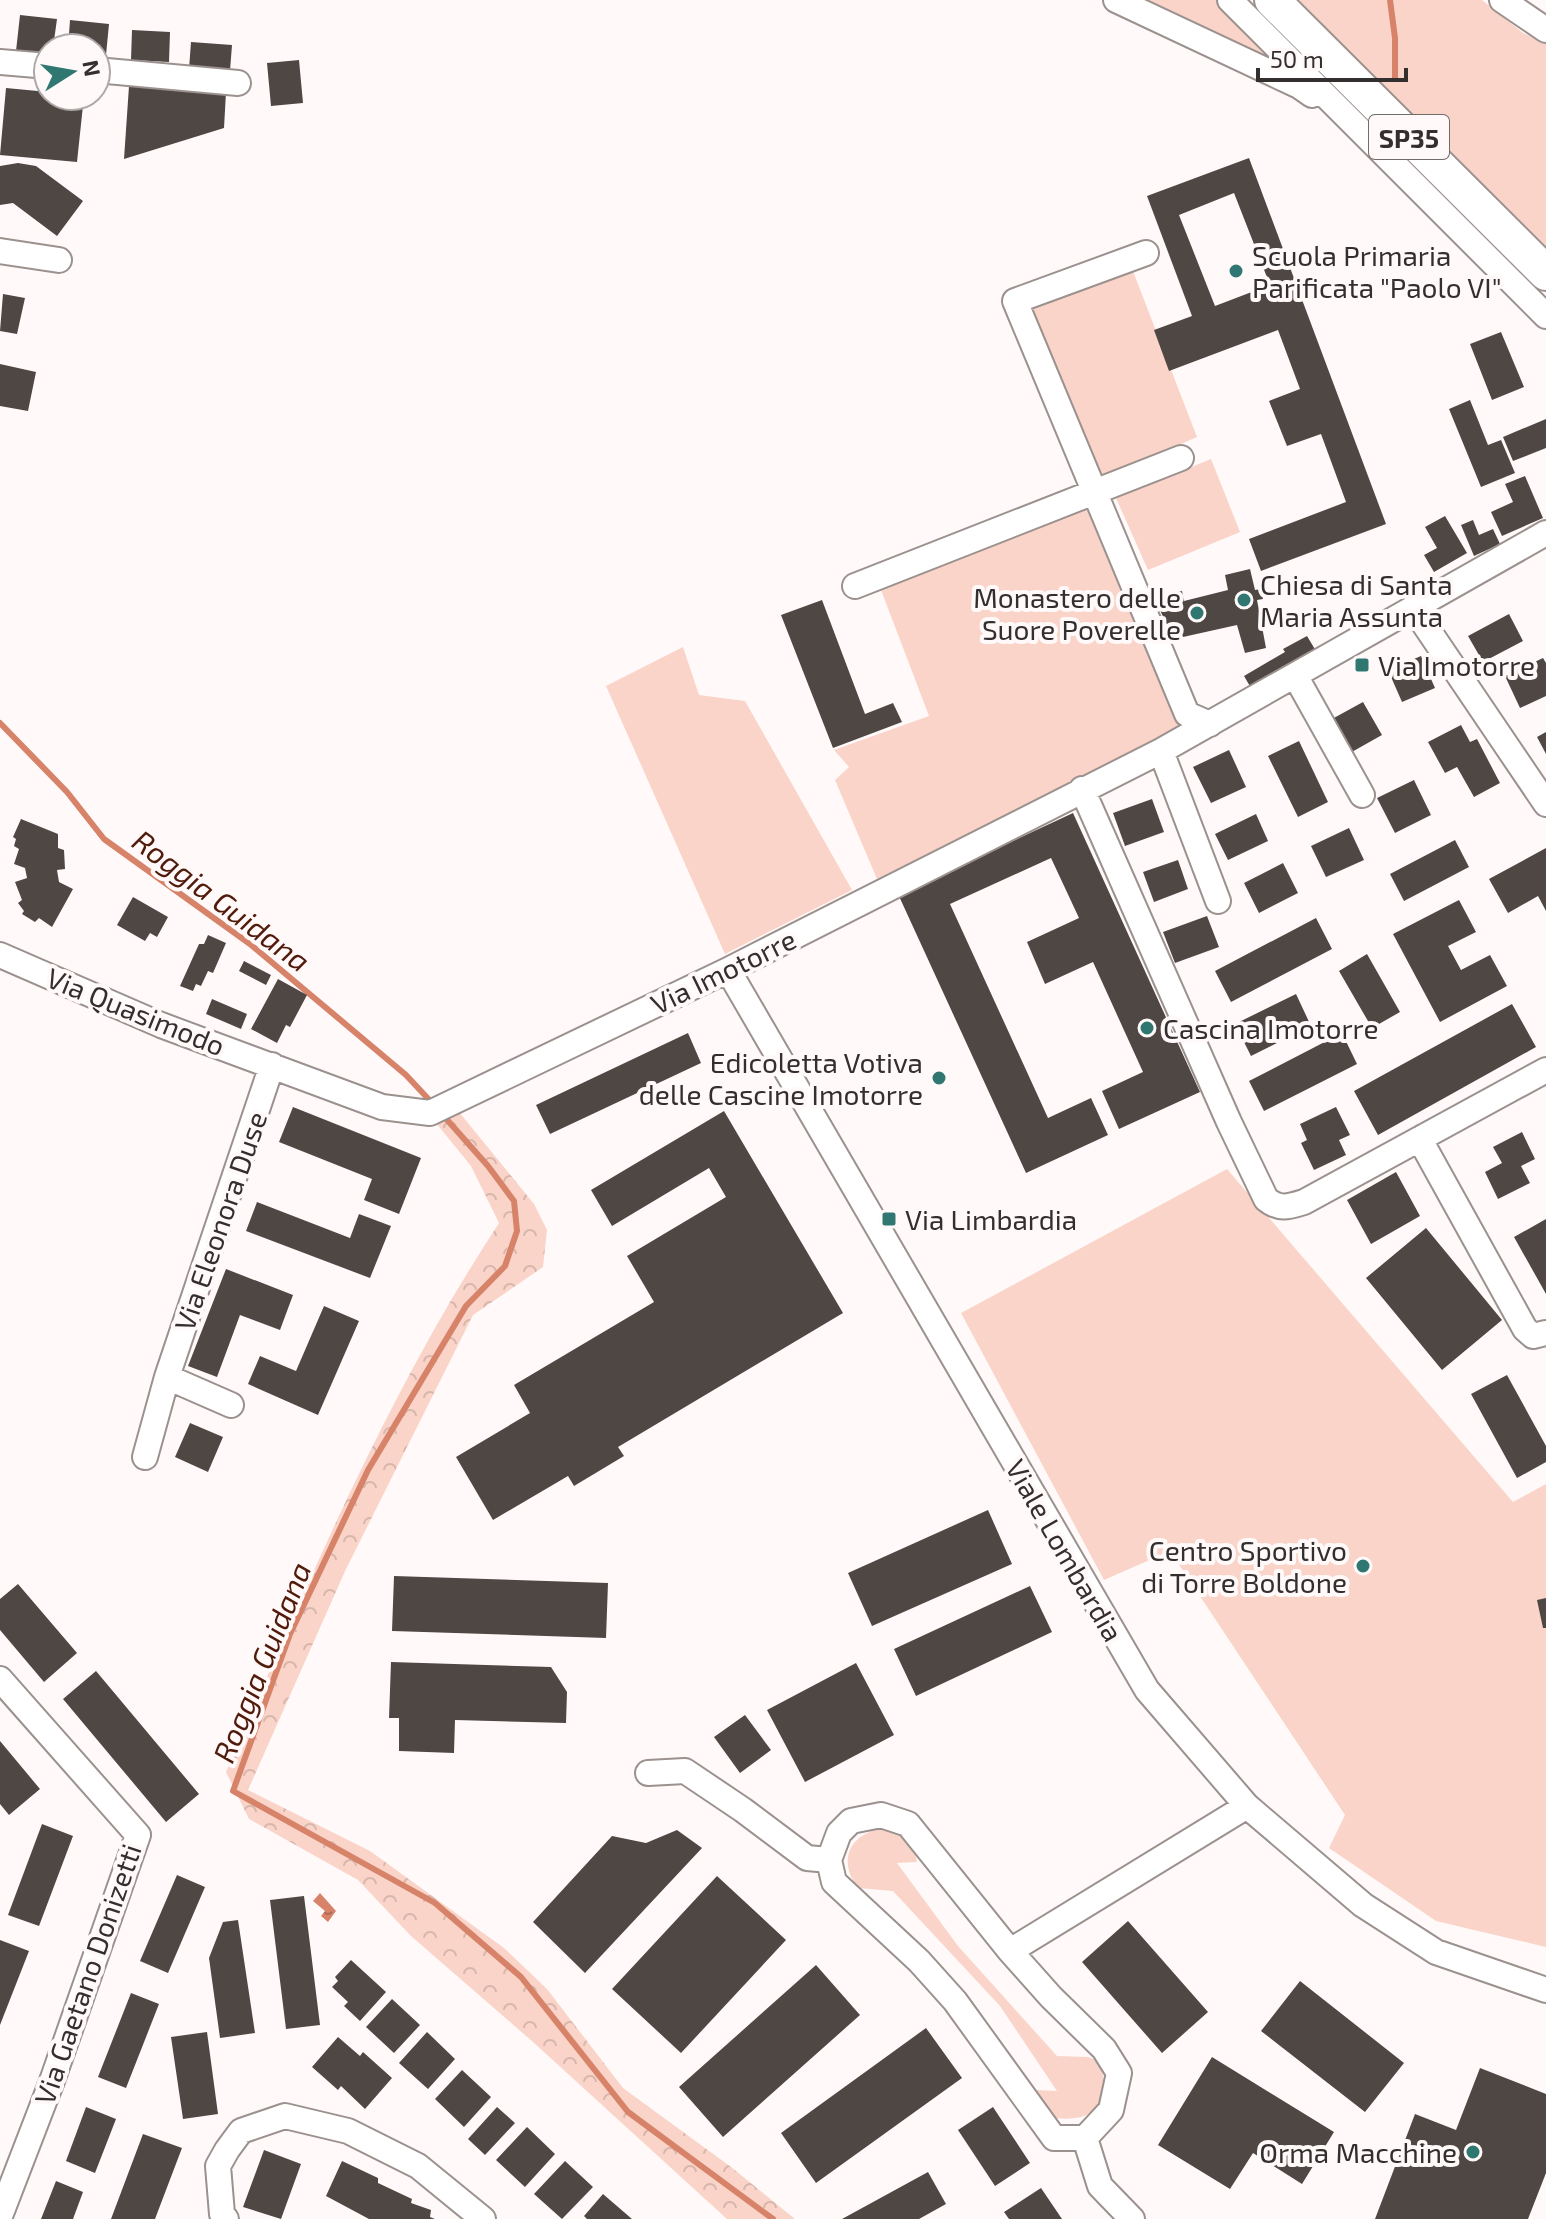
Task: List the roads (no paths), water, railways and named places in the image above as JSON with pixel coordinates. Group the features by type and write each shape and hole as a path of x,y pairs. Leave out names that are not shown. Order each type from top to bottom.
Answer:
{"highway":[{"name":"SP35","path":"1272,0 1546,273"}],"street":[{"name":"SP35","path":"1116,0 1299,86 1360,128"},
{"path":"1230,0 1546,316"},
{"path":"1502,0 1542,26"},
{"path":"0,62 32,65"},
{"path":"112,71 238,83"},
{"path":"0,251 59,260"},
{"path":"1146,253 1015,301 1187,714 1210,724"},
{"path":"855,586 1181,458"},
{"name":"Via Imotorre","path":"272,1065 382,1107 430,1113 728,970 1161,751 1546,533"},
{"path":"1414,609 1546,804"},
{"path":"1296,677 1362,795"},
{"path":"1161,751 1218,901"},
{"path":"1082,789 1229,1122 1266,1199 1275,1207 1304,1202 1546,1070"},
{"name":"Via Quasimodo","path":"0,955 161,1025 272,1065"},
{"name":"Viale Lombardia","path":"728,970 1147,1690 1247,1806 1363,1905 1436,1952 1546,1990"},
{"name":"Via Eleonora Duse","path":"145,1457 167,1377 272,1065"},
{"path":"1423,1137 1423,1145 1525,1329 1533,1336 1545,1333"},
{"path":"167,1377 231,1405"},
{"name":"Via Gaetano Donizetti","path":"0,1679 138,1835 52,2081 0,2216"},
{"path":"648,1773 685,1771 807,1858 829,1860"},
{"path":"1010,1951 1247,1806"},
{"path":"881,1815 908,1824 1010,1951 1104,2049 1119,2073 1111,2110 1085,2138 1054,2138 955,2001 919,1961 834,1882 829,1860 839,1833 851,1821 881,1815"},
{"path":"226,2219 222,2214 218,2166 227,2150 241,2131 285,2116 348,2131 418,2166 483,2219"},
{"path":"1085,2138 1100,2186 1132,2219"}],"water":[{"path":"320,1893 336,1911 328,1922 321,1916 325,1911 313,1901"}],"waterway":[{"path":"1390,0 1395,38 1395,78"},
{"name":"Roggia Guidana","path":"0,723 67,792 104,839 250,944 406,1075 434,1105"},
{"name":"Roggia Guidana","path":"441,1113 514,1201 517,1231 505,1266 466,1306 368,1470 290,1634 233,1791 435,1903 521,1977 628,2112 773,2219"}],"place":[{"name":"Scuola Primaria Parificata \"Paolo VI\"","path":"1236,271"},
{"name":"Chiesa di Santa Maria Assunta","path":"1244,600"},
{"name":"Monastero delle Suore Poverelle","path":"1197,613"},
{"name":"Via Imotorre","path":"1362,665"},
{"name":"Cascina Imotorre","path":"1147,1028"},
{"name":"Edicoletta Votiva delle Cascine Imotorre","path":"939,1078"},
{"name":"Via Limbardia","path":"889,1219"},
{"name":"Centro Sportivo di Torre Boldone","path":"1363,1566"},
{"name":"Orma Macchine","path":"1473,2152"}]}
